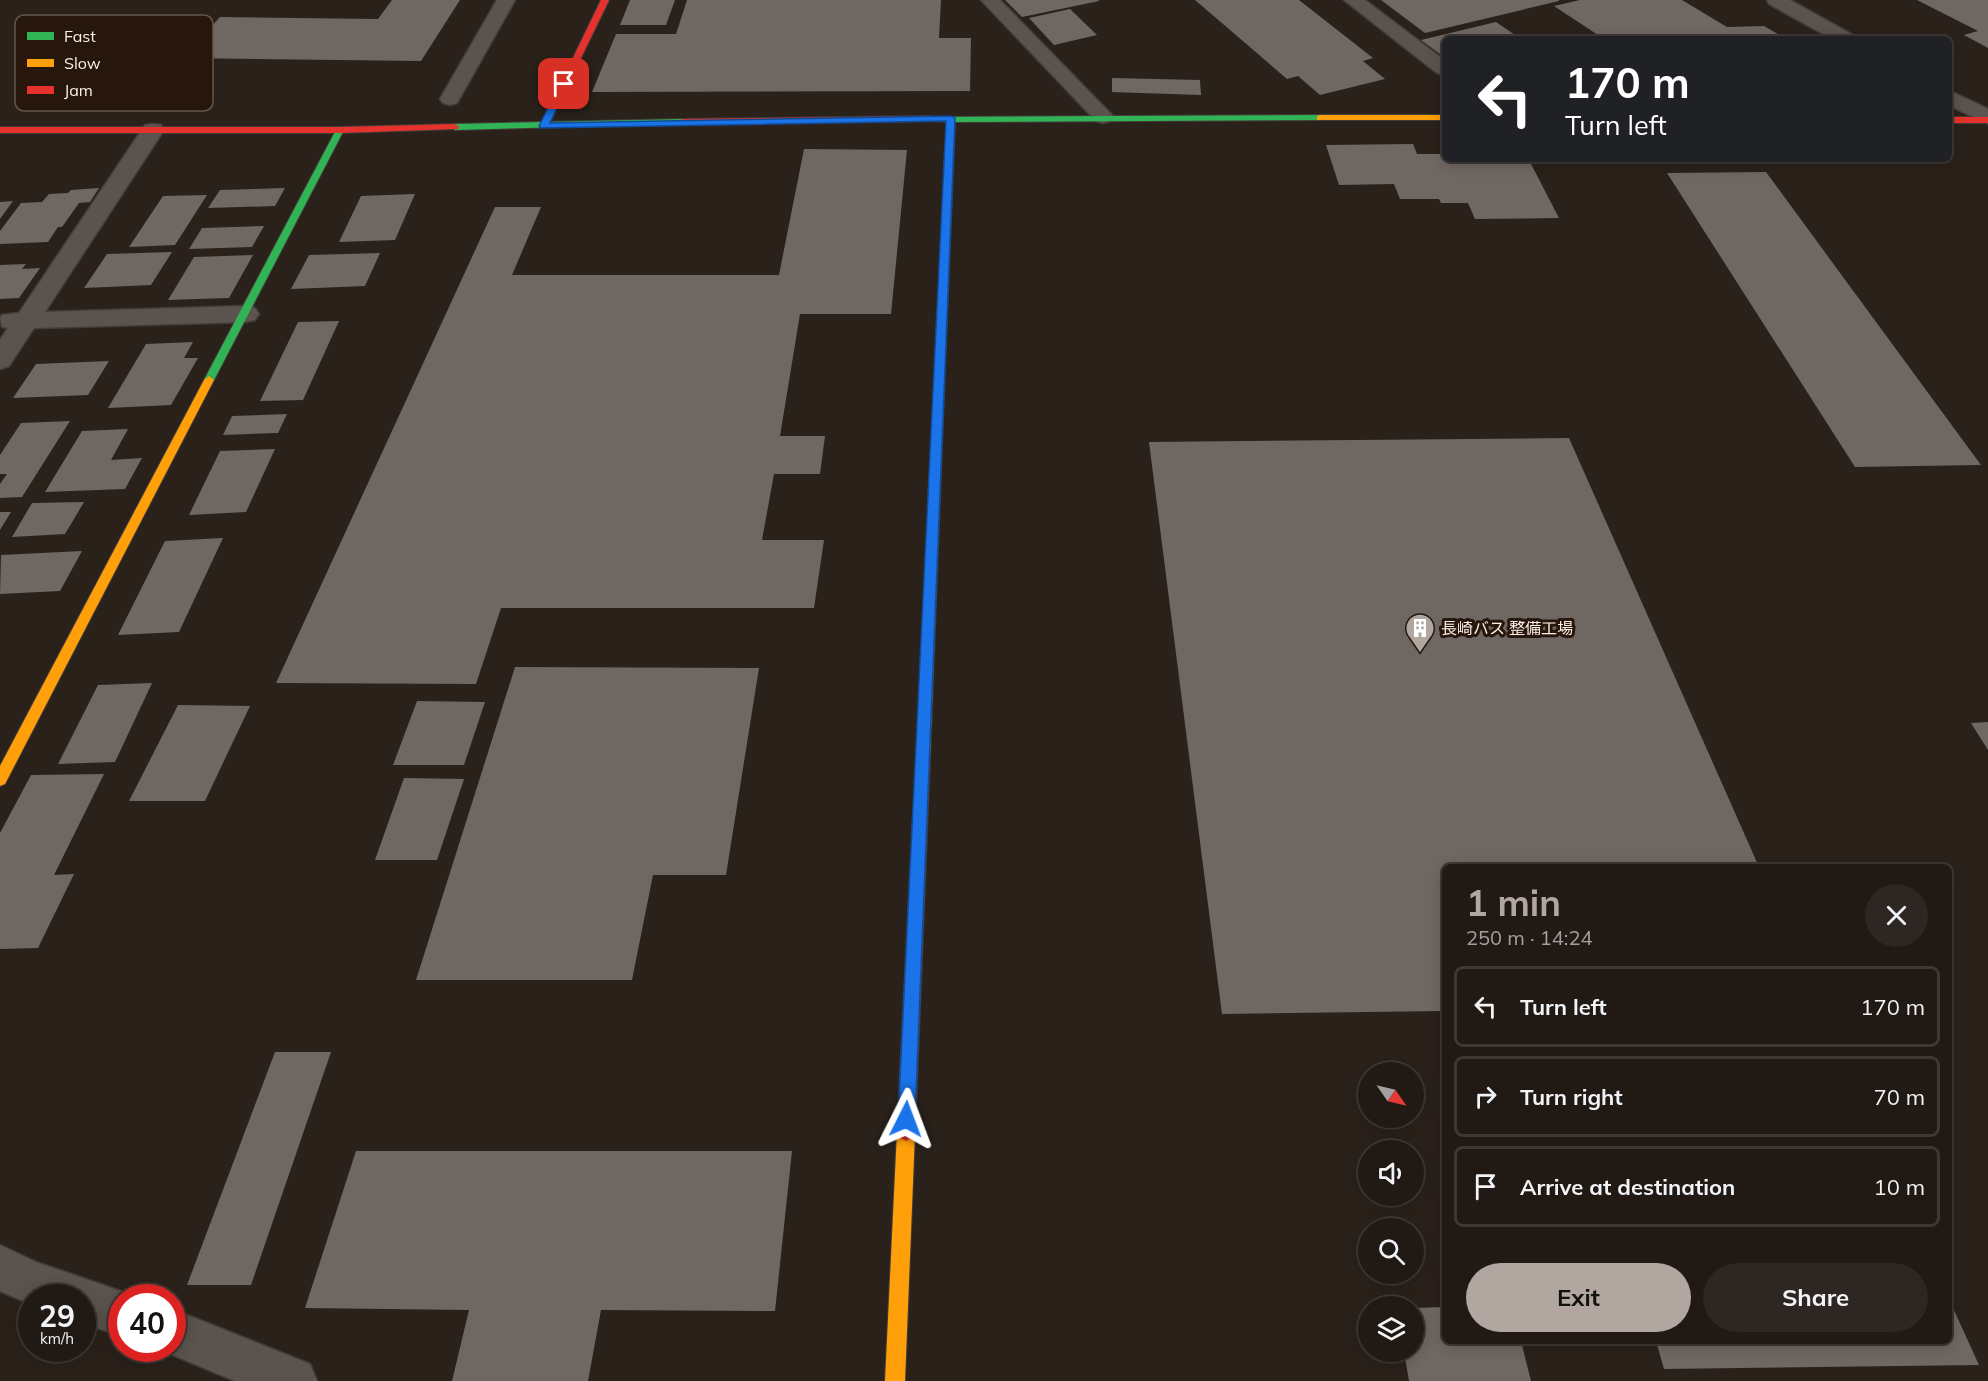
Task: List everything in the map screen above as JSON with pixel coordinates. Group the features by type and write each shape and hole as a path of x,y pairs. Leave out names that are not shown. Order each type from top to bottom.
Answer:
{"street":[{"path":"450,99 506,0"},
{"path":"544,126 605,0"},
{"path":"990,0 1103,117"},
{"path":"1353,0 1442,67"},
{"path":"1776,0 1841,36"},
{"path":"1952,98 1988,119"},
{"path":"895,1381 951,118"},
{"path":"0,130 340,130 951,118 1442,118"},
{"path":"1952,120 1988,119"},
{"path":"0,360 153,130"},
{"path":"0,780 246,314 340,130"},
{"path":"0,321 246,314"},
{"path":"0,1267 36,1284"},
{"path":"186,1338 293,1381"}],"building":[{"path":"392,0 460,0 421,61 213,58 213,25 220,17 378,19"},
{"path":"630,0 675,0 666,25 620,25"},
{"path":"687,0 941,0 939,38 971,38 970,91 592,92 616,34 676,34"},
{"path":"1005,0 1098,0 1099,1 1022,17"},
{"path":"1195,0 1299,0 1373,58 1363,61 1385,79 1320,95 1298,76 1287,79"},
{"path":"1381,0 1559,0 1559,1 1425,33"},
{"path":"1580,0 1682,0 1727,27 1764,26 1781,36 1599,36 1554,6"},
{"path":"1917,0 1988,0 1988,48 1964,35 1978,31"},
{"path":"1070,9 1097,35 1054,45 1029,18"},
{"path":"1496,22 1517,36 1442,36 1442,56 1421,40"},
{"path":"1112,78 1200,80 1201,95 1112,92"},
{"path":"1413,144 1417,154 1442,154 1442,162 1530,162 1559,218 1475,219 1468,203 1441,203 1439,199 1400,199 1394,184 1339,185 1326,145"},
{"path":"804,149 907,150 891,314 800,314 780,436 825,436 820,474 774,474 762,540 824,540 814,608 501,608 476,684 276,683 495,207 541,207 512,275 779,275"},
{"path":"1766,172 1981,465 1855,467 1667,173"},
{"path":"99,188 90,202 79,203 48,242 0,244 0,231 21,203 42,202 49,194"},
{"path":"285,188 275,206 208,208 220,190"},
{"path":"415,194 395,240 339,242 361,196"},
{"path":"207,195 175,245 129,247 163,196"},
{"path":"13,201 0,219 0,202"},
{"path":"264,226 252,247 189,249 202,228"},
{"path":"172,252 151,285 84,288 107,254"},
{"path":"380,253 365,286 291,289 309,255"},
{"path":"253,255 229,298 168,300 194,257"},
{"path":"26,264 22,269 40,268 19,298 0,299 0,265"},
{"path":"339,321 303,400 260,401 298,322"},
{"path":"193,342 184,358 198,358 171,405 108,408 146,344"},
{"path":"109,361 88,395 13,398 36,364"},
{"path":"287,414 278,433 223,435 232,416"},
{"path":"70,421 22,497 0,498 0,484 7,474 0,474 0,455 21,423"},
{"path":"128,429 111,460 142,458 125,489 45,492 82,431"},
{"name":"長崎バス 整備工場","path":"1569,438 1758,864 1442,864 1442,1011 1222,1014 1149,442"},
{"path":"275,449 246,512 189,515 220,451"},
{"path":"84,502 65,534 12,537 32,503"},
{"path":"0,512 11,512 0,530"},
{"path":"223,538 179,632 118,635 165,541"},
{"path":"82,551 60,591 0,594 1,555"},
{"path":"515,667 759,668 726,875 653,875 632,980 416,980"},
{"path":"152,683 115,762 58,764 98,685"},
{"path":"417,701 485,702 464,765 393,765"},
{"path":"178,705 250,706 205,801 129,801"},
{"path":"1988,722 1988,750 1971,723"},
{"path":"104,774 54,875 74,874 38,948 0,949 0,833 31,775"},
{"path":"404,778 464,779 437,860 375,860"},
{"path":"275,1052 331,1052 251,1285 187,1285"},
{"path":"356,1151 792,1151 775,1311 601,1310 588,1381 452,1381 469,1310 305,1308"},
{"path":"1952,1306 1979,1365 1664,1369 1657,1344 1952,1344"},
{"path":"1442,1307 1442,1344 1522,1344 1531,1381 1409,1381 1406,1362 1424,1362 1424,1308"}],"traffic: fast":[{"path":"931,119 1320,118"},
{"path":"941,341 951,119"},
{"path":"455,127 682,122"},
{"path":"209,380 340,130"}],"traffic: slow":[{"path":"1320,118 1442,118"},
{"path":"923,757 941,341"},
{"path":"0,780 209,380"},
{"path":"895,1381 906,1132"}],"traffic: jam":[{"path":"544,126 605,0"},
{"path":"682,122 931,119"},
{"path":"1952,120 1988,120"},
{"path":"0,130 340,130 455,127"},
{"path":"906,1132 923,757"}],"place":[{"name":"長崎バス 整備工場","path":"1420,654"}],"route":[{"path":"564,84 544,126 951,118 906,1119"}]}
